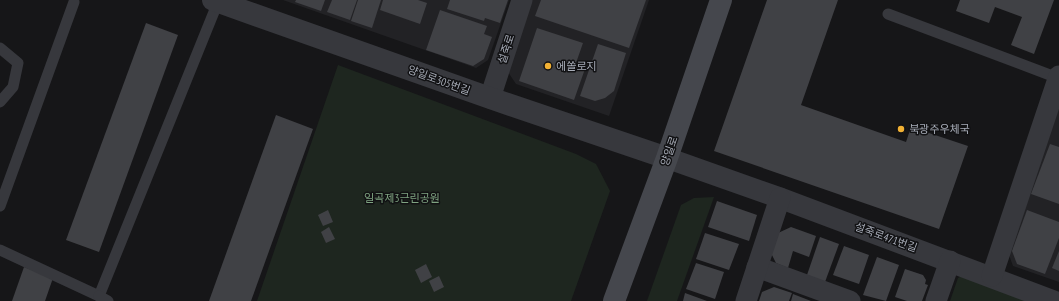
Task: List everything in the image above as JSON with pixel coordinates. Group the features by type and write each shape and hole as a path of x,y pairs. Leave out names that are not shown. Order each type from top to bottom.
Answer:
{"main road":[{"name":"양일로","path":"614,301 667,158 721,0"}],"street":[{"name":"설죽로","path":"490,98 522,0"},
{"name":"양일로305번길","path":"217,1 490,98 667,158"},
{"path":"992,276 1059,77"},
{"name":"설죽로471번길","path":"667,158 992,276 1054,301"},
{"path":"746,301 780,198"},
{"path":"936,301 950,261"},
{"path":"757,267 850,301"}],"lane":[{"path":"0,250 103,299 217,1"},
{"path":"0,206 74,2"},
{"path":"888,14 1059,77"},
{"path":"0,48 18,63 13,86 0,102"}],"shaded area":[{"path":"283,0 509,0 488,60 476,68"},
{"path":"532,0 649,0 609,116 516,84 508,72"},
{"path":"1059,107 1059,282 1013,266 1008,252"}],"green space":[{"name":"일곡제3근린공원","path":"338,65 576,154 596,164 610,191 571,301 257,301"},
{"path":"714,197 677,301 647,301 681,205 694,198"},
{"path":"965,274 1028,301 950,301 958,278"}],"building":[{"path":"296,0 325,0 321,11 295,2"},
{"path":"332,0 357,0 350,20 327,12"},
{"path":"358,0 381,0 372,28 351,21"},
{"path":"383,0 418,0 427,3 420,24 380,10"},
{"path":"450,0 508,0 500,23 485,18 484,21 447,9"},
{"path":"541,0 646,0 629,48 535,16"},
{"path":"767,0 838,0 801,105 906,142 911,127 968,146 939,229 714,151"},
{"path":"960,0 1054,0 1034,54 1011,45 1022,17 995,7 989,23 956,11"},
{"path":"440,10 487,26 484,34 492,37 484,59 473,66 426,50"},
{"path":"146,23 178,35 99,252 66,240"},
{"path":"537,28 583,43 576,63 586,66 574,100 519,81"},
{"path":"598,44 626,53 614,91 605,98 595,101 580,96"},
{"path":"276,115 313,129 251,301 209,301"},
{"path":"1050,144 1059,147 1059,204 1031,194"},
{"path":"717,201 757,215 749,241 708,227"},
{"path":"328,210 333,222 323,226 318,215"},
{"path":"1027,210 1059,222 1059,238 1045,274 1017,264 1012,251"},
{"path":"329,227 335,239 326,243 321,232"},
{"path":"791,227 816,236 809,257 793,251 788,268 776,263 771,253 778,233"},
{"path":"705,233 739,244 729,270 696,259"},
{"path":"820,237 839,244 825,282 807,275"},
{"path":"844,246 869,255 859,284 833,275"},
{"path":"1059,251 1059,271 1052,268"},
{"path":"877,257 899,265 886,301 863,295"},
{"path":"696,263 724,272 715,299 686,289"},
{"path":"426,264 432,277 421,283 415,270"},
{"path":"24,267 53,278 45,301 12,301"},
{"path":"905,269 923,275 926,280 925,284 928,285 922,301 907,301 895,297"},
{"path":"439,276 444,287 434,292 429,281"},
{"path":"774,287 792,293 789,301 759,301 762,292"},
{"path":"685,293 707,301 683,301"},
{"path":"793,294 811,301 791,301"}],"place":[{"name":"에쏠로지","path":"548,66"},
{"name":"북광주우체국","path":"901,129"}]}
